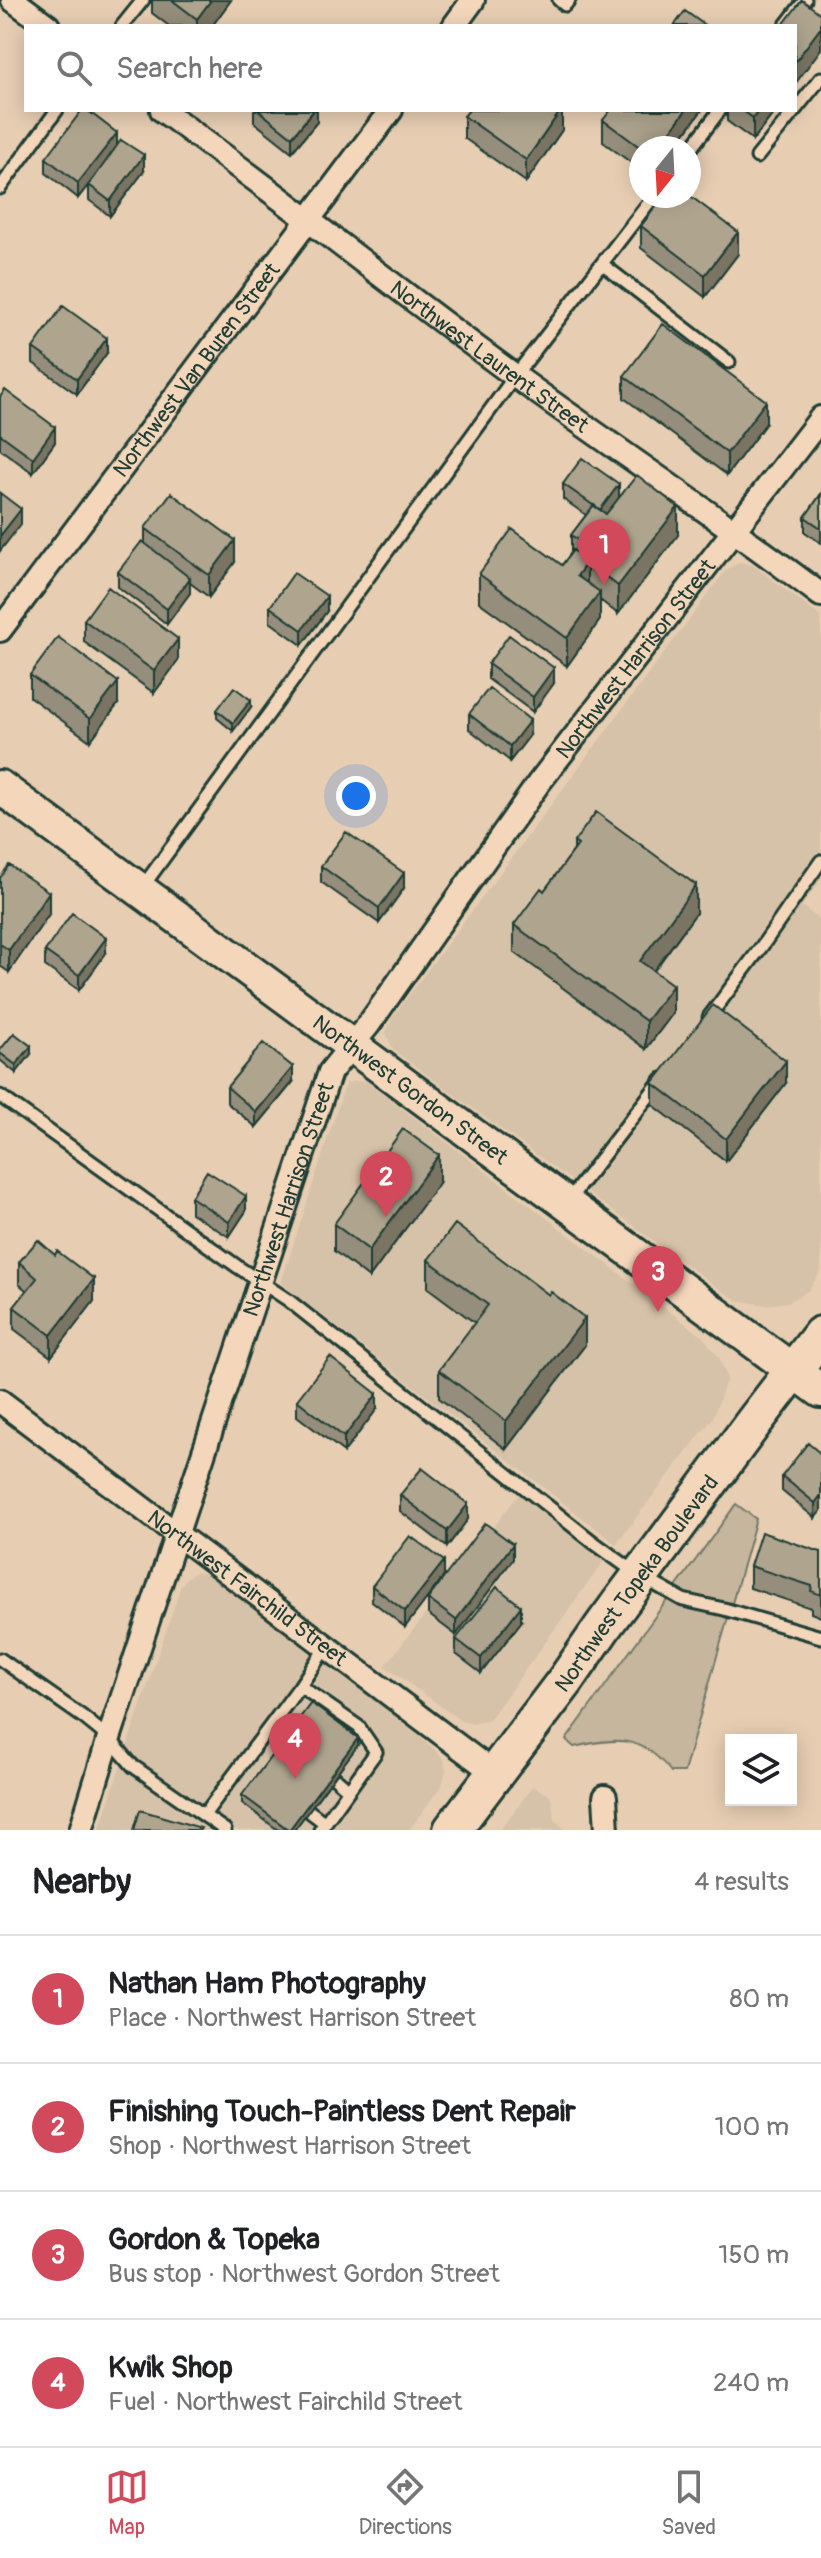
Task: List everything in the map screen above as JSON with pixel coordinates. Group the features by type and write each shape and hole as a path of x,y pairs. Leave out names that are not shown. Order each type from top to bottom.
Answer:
{"main road":[{"name":"Northwest Gordon Street","path":"0,787 808,1381"},
{"name":"Northwest Topeka Boulevard","path":"452,1830 754,1422 808,1381 821,1335"}],"street":[{"path":"13,0 45,24"},
{"path":"455,24 473,0"},
{"name":"Northwest Laurent Street","path":"165,112 515,376 736,530 821,595"},
{"name":"Northwest Van Buren Street","path":"0,630 390,112"},
{"name":"Northwest Harrison Street","path":"81,1830 330,1072 369,1024 538,784 821,418"},
{"name":"Northwest Fairchild Street","path":"0,1401 494,1773"},
{"path":"605,1797 607,1830"}],"lane":[{"path":"124,24 143,0"},
{"path":"559,0 565,5 569,0"},
{"path":"787,24 805,0"},
{"path":"797,108 821,78"},
{"path":"0,188 56,112"},
{"path":"700,136 718,112"},
{"path":"757,157 793,112"},
{"path":"140,890 515,376 645,208"},
{"path":"602,264 729,362"},
{"path":"705,1022 821,861"},
{"path":"565,1205 667,1073"},
{"path":"0,1096 288,1300 640,1576 683,1600 821,1637"},
{"path":"204,1815 249,1765 273,1732 326,1647"},
{"path":"0,1659 83,1717 109,1738 133,1766 225,1830"},
{"path":"300,1686 359,1727 376,1752 323,1826 309,1811"},
{"path":"334,1777 349,1790"}],"shaded area":[{"path":"739,562 753,565 821,617 821,880 802,906 821,921 821,1271 808,1291 788,1302 765,1305 737,1300 721,1290 393,1050 386,1033 392,1018 726,570"},
{"path":"366,1081 702,1336 719,1357 727,1378 713,1418 616,1544 281,1283 342,1094 347,1083"},
{"path":"520,1493 604,1561 489,1720 473,1724 461,1721 385,1666"},
{"path":"736,1504 756,1519 684,1772 671,1772 650,1751 628,1742 603,1741 574,1747 566,1740"},
{"path":"196,1572 210,1574 415,1731 444,1759 446,1771 442,1785 409,1830 99,1830 181,1586 186,1578"},
{"path":"533,1786 551,1796 555,1820 566,1830 500,1830"}],"building":[{"path":"172,0 211,0 197,19"},
{"path":"802,0 821,14 821,27 797,59 797,24 784,24"},
{"path":"685,11 703,24 675,24"},
{"path":"80,112 90,112 117,133 78,183 46,158"},
{"path":"261,112 312,112 292,137"},
{"path":"467,112 560,112 526,160 464,116"},
{"path":"609,112 685,112 667,136 629,136 629,139 603,120"},
{"path":"121,140 144,155 110,201 89,185"},
{"path":"701,204 738,232 705,275 641,226 655,208 701,208"},
{"path":"63,306 107,338 77,379 33,348"},
{"path":"663,324 766,401 727,453 624,376"},
{"path":"5,390 55,427 33,458 0,434 0,397"},
{"path":"582,458 619,484 600,510 563,484"},
{"path":"637,475 678,507 618,586 587,562 577,576 600,592 567,638 479,574 512,529 562,565 573,550 577,553 584,544 571,535 594,505 606,514"},
{"path":"0,493 21,509 0,536"},
{"path":"171,493 235,540 209,575 145,528"},
{"path":"821,494 821,528 805,517"},
{"path":"142,541 190,578 167,609 118,572"},
{"path":"294,573 327,596 302,630 270,607"},
{"path":"108,587 178,639 154,671 84,620"},
{"path":"509,635 554,668 533,697 488,664"},
{"path":"58,637 118,682 90,719 30,675"},
{"path":"234,687 251,700 233,723 217,710"},
{"path":"489,688 530,720 510,746 469,714"},
{"path":"596,812 696,885 640,961 673,985 646,1021 514,925 578,845 574,842"},
{"path":"346,832 404,873 379,908 321,866"},
{"path":"9,865 49,892 9,950 0,944 0,878"},
{"path":"72,913 106,938 79,975 45,951"},
{"path":"713,1005 786,1061 726,1139 653,1083"},
{"path":"14,1033 31,1046 16,1065 0,1053"},
{"path":"263,1043 293,1067 256,1112 227,1087"},
{"path":"403,1129 439,1155 369,1250 334,1224"},
{"path":"207,1171 246,1196 229,1222 191,1197"},
{"path":"455,1224 549,1295 551,1292 585,1318 506,1421 439,1370 488,1305 428,1260"},
{"path":"38,1240 55,1255 57,1251 94,1279 51,1335 14,1307 37,1278 19,1262"},
{"path":"330,1357 377,1394 344,1437 297,1400"},
{"path":"808,1443 821,1454 821,1495 815,1503 782,1476"},
{"path":"422,1468 468,1504 447,1531 400,1495"},
{"path":"485,1523 513,1544 456,1620 428,1599"},
{"path":"761,1532 821,1552 821,1595 811,1591 812,1586 750,1566"},
{"path":"410,1536 444,1561 405,1611 372,1586"},
{"path":"497,1587 521,1606 481,1658 456,1639"},
{"path":"311,1703 358,1738 289,1830 242,1795"},
{"path":"140,1810 201,1828 134,1830"}],"place":[{"name":"Nathan Ham Photography","path":"604,585"},
{"name":"Finishing Touch-Paintless Dent Repair","path":"386,1217"},
{"name":"Gordon & Topeka","path":"658,1312"},
{"name":"Kwik Shop","path":"295,1779"}]}
